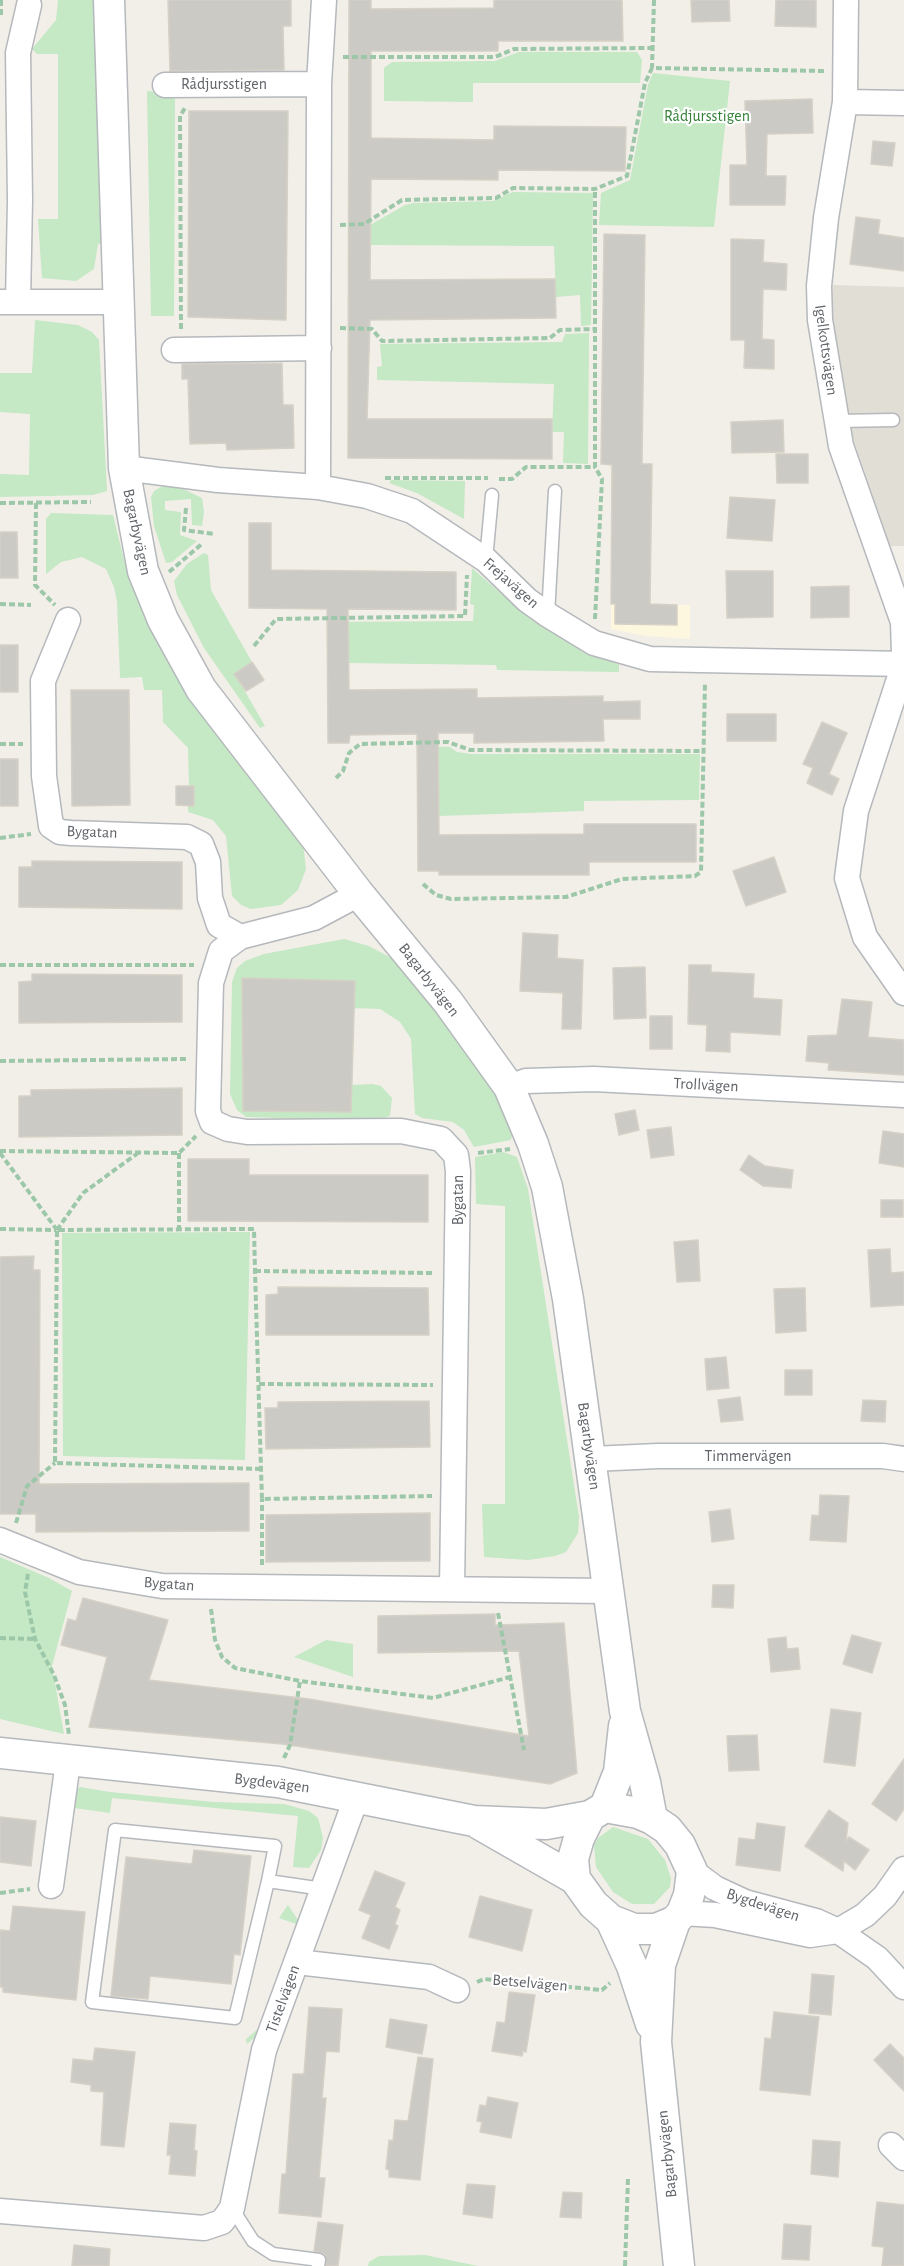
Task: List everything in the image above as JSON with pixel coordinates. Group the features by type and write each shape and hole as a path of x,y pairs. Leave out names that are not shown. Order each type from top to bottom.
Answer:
{"street":[{"name":"Bagarbyvägen","path":"109,0 124,468 142,571 174,640 201,689 359,894 448,1002 509,1087 547,1187 568,1299 592,1459 607,1591 625,1711 645,1782 652,1819"},
{"path":"318,487 319,84 324,0"},
{"name":"Igelkottsvägen","path":"846,0 844,102 819,286 820,320 841,446 903,622 904,655"},
{"path":"29,5 18,53 20,200 9,302 118,302"},
{"name":"Rådjursstigen","path":"165,85 319,84"},
{"path":"844,102 904,104"},
{"path":"174,350 319,348"},
{"name":"Frejavägen","path":"124,468 218,480 318,487 367,496 412,511 477,554 527,600 548,615 594,643 650,659 904,664"},
{"name":"Bygatan","path":"68,620 43,681 44,776 51,826 60,832 71,833 187,837 201,844 208,862 210,898 219,925 240,937"},
{"path":"904,664 856,811 847,878 865,937 904,993"},
{"path":"212,1122 208,1111 211,983 221,951 240,937 314,918 359,894"},
{"name":"Trollvägen","path":"509,1087 526,1081 594,1079 904,1095"},
{"name":"Bygatan","path":"212,1122 228,1129 247,1132 401,1131 441,1139 456,1155 459,1170 452,1588"},
{"name":"Timmervägen","path":"592,1459 658,1456 872,1456 904,1459"},
{"name":"Bygatan","path":"7,1535 79,1572 162,1586 607,1591"},
{"name":"Bagarbyvägen","path":"597,1811 619,1772 625,1711"},
{"path":"51,1886 69,1752"},
{"name":"Bygdevägen","path":"0,1754 69,1752 279,1782 474,1821 546,1824 597,1811"},
{"name":"Tistelvägen","path":"232,2208 264,2050 357,1796"},
{"path":"597,1811 638,1813 652,1819 667,1829 680,1845 692,1871 689,1895 678,1917 656,1929 634,1929 611,1920 593,1904 575,1879 573,1859 579,1838 597,1811"},
{"name":"Bygdevägen","path":"474,1821 575,1879"},
{"path":"838,1931 864,1915 885,1896 904,1869"},
{"name":"Bygdevägen","path":"692,1871 715,1888 745,1902 816,1921 838,1931 877,1958 904,1987"},
{"name":"Bygdevägen","path":"678,1917 715,1915 810,1935 838,1931"},
{"name":"Bagarbyvägen","path":"678,1917 660,1965 656,2042 679,2266"},
{"name":"Bagarbyvägen","path":"611,1920 632,1966 656,2042"},
{"path":"297,1962 429,1977 457,1990"},
{"path":"0,2211 204,2228 222,2222 232,2208"}],"lane":[{"path":"837,421 893,420"},
{"path":"548,615 555,491"},
{"path":"477,554 492,495"},
{"path":"115,1830 275,1846 268,1881 235,2018 92,2002 115,1830"},
{"path":"268,1881 323,1889"},
{"path":"232,2208 253,2241 273,2254 319,2260 318,2266"}],"path":[{"path":"319,226 364,224 402,200 496,198 513,188 595,189 627,176 645,83 651,68 654,0"},
{"path":"345,57 495,57 514,49 652,48"},
{"path":"651,68 844,71"},
{"path":"192,330 181,330 180,116 183,109 194,108"},
{"path":"594,643 602,479 596,467 595,189"},
{"path":"342,328 372,329 382,341 550,338 560,330 595,329"},
{"path":"367,496 386,477 512,479 526,467 596,467"},
{"path":"0,503 91,502"},
{"path":"36,503 35,585 68,620"},
{"path":"186,508 184,530 214,534"},
{"path":"160,579 203,543"},
{"path":"254,646 276,619 465,616 477,554"},
{"path":"0,604 31,605"},
{"path":"423,884 436,894 451,898 566,897 622,879 694,876 701,872 706,660"},
{"path":"336,778 343,771 349,753 360,744 448,742 470,750 703,751"},
{"path":"0,744 32,744"},
{"path":"0,838 38,833 51,826"},
{"path":"0,965 197,964"},
{"path":"0,1061 195,1059"},
{"path":"0,1152 179,1153 212,1122"},
{"path":"474,1153 517,1148"},
{"path":"0,1152 57,1230"},
{"path":"55,1463 57,1230 83,1193 139,1153"},
{"path":"179,1153 179,1230"},
{"path":"0,1229 254,1229 262,1574"},
{"path":"255,1271 441,1273"},
{"path":"259,1384 440,1385"},
{"path":"7,1535 27,1486 55,1463 261,1469"},
{"path":"262,1499 439,1496"},
{"path":"28,1570 25,1592 35,1639 54,1675 65,1705 69,1752"},
{"path":"210,1606 215,1640 222,1657 235,1668 300,1681 434,1698 510,1677"},
{"path":"496,1606 524,1750"},
{"path":"0,1638 35,1639"},
{"path":"283,1761 290,1745 300,1681"},
{"path":"0,1893 51,1886"},
{"name":"Betselvägen","path":"457,1990 484,1979 602,1990 613,1979"},
{"path":"625,2266 628,2178"}],"shaded area":[{"path":"833,285 904,287 904,546 890,546 851,433 829,328"},
{"path":"611,604 690,605 690,639 646,636 611,629"}],"green space":[{"path":"58,0 96,0 104,244 98,244 94,269 76,281 42,278 38,219 58,219 58,54 37,54 32,49 56,20"},
{"path":"519,52 637,52 642,60 640,83 473,83 473,102 384,101 384,68 392,62 495,61"},
{"path":"653,73 730,81 714,227 599,225 601,193 630,180 648,85"},
{"path":"147,91 175,93 174,316 151,316"},
{"path":"513,192 593,193 591,325 581,326 580,295 556,297 554,246 371,245 370,225 405,205 493,201"},
{"path":"35,320 78,325 92,332 99,340 107,491 93,495 0,497 0,474 29,475 30,414 0,412 0,373 32,373"},
{"path":"589,333 588,464 563,463 564,432 552,432 554,384 377,380 377,367 382,366 380,344 562,342 565,334"},
{"path":"391,480 465,481 464,519 417,493 389,483"},
{"path":"175,485 202,498 204,512 202,526 192,525 191,499 165,501 165,510 181,512 180,535 197,541 172,562 166,563 154,526 151,497 154,491 161,487"},
{"path":"51,513 113,515 124,560 156,641 175,672 303,844 306,869 298,890 281,905 251,909 241,905 232,896 226,836 213,820 188,812 188,805 194,805 194,786 189,786 188,748 163,722 162,690 144,690 142,677 120,678 117,602 114,587 106,569 82,557 61,562 46,574 46,519"},
{"path":"204,553 208,555 211,590 252,662 235,674 265,726 260,728 204,648 177,595 174,581 187,564"},
{"path":"472,568 530,619 586,654 619,664 619,672 497,670 496,665 349,663 348,640 327,639 327,622 473,621 474,605 470,604"},
{"path":"417,746 450,747 457,752 471,754 700,754 699,800 584,801 584,811 439,816 439,760"},
{"path":"344,939 369,946 395,960 431,1000 492,1089 513,1130 511,1140 474,1147 464,1130 453,1122 422,1118 415,1114 411,1039 400,1022 380,1009 354,1008 352,1085 381,1086 392,1098 390,1116 375,1121 246,1117 237,1110 230,1094 232,982 237,968 245,961 264,954"},
{"path":"503,1152 517,1157 528,1189 579,1517 578,1533 566,1552 528,1560 484,1557 482,1504 505,1504 505,1206 476,1204 475,1157"},
{"path":"250,1232 245,1460 63,1456 62,1233"},
{"path":"0,1557 49,1578 72,1591 52,1666 64,1734 0,1719"},
{"path":"326,1640 353,1644 353,1677 294,1657"},
{"path":"80,1787 213,1802 284,1804 309,1811 318,1818 323,1838 321,1850 309,1868 293,1867 298,1816 112,1798 110,1813 74,1808 76,1789"},
{"path":"613,1827 648,1839 665,1860 671,1878 670,1887 654,1904 632,1904 613,1892 596,1867 594,1845 598,1838"},
{"path":"288,1905 300,1923 262,2031 247,2044 246,2039 259,2028 296,1924 279,1918"},
{"path":"425,2255 478,2266 368,2266 369,2262 379,2256"}],"building":[{"path":"168,0 291,0 291,26 283,26 284,70 170,71"},
{"path":"349,0 371,0 371,9 494,8 494,0 622,0 623,41 498,41 498,51 371,51 371,138 494,140 494,126 626,127 625,171 498,170 498,180 371,179 370,280 555,279 556,318 370,320 367,419 552,419 552,459 348,458"},
{"path":"691,0 729,0 730,21 692,22"},
{"path":"776,0 816,0 816,27 775,26"},
{"path":"812,99 813,133 767,134 766,176 786,176 785,205 730,205 730,165 747,165 745,101"},
{"path":"189,111 288,111 286,320 188,317"},
{"path":"873,141 895,143 892,166 871,164"},
{"path":"856,217 880,220 878,234 904,238 904,271 850,264"},
{"path":"604,234 645,235 642,464 652,464 650,604 677,605 677,625 615,624 615,604 611,604 612,465 601,464"},
{"path":"731,239 764,240 763,262 787,264 786,290 763,289 762,339 774,340 774,369 744,368 745,340 731,340"},
{"path":"282,363 283,405 293,405 294,448 227,450 226,443 190,444 188,379 182,379 182,364"},
{"path":"783,420 784,452 732,453 731,422"},
{"path":"776,454 808,454 808,483 777,483"},
{"path":"730,497 775,500 772,541 727,538"},
{"path":"249,523 271,523 271,570 456,572 456,610 348,609 349,690 477,689 477,698 603,696 603,702 640,701 640,719 603,719 604,741 474,743 474,733 438,733 439,835 584,834 584,824 696,824 696,862 589,862 589,875 439,875 439,871 418,871 417,734 350,735 349,743 328,743 327,609 249,608"},
{"path":"0,532 17,532 18,578 0,578"},
{"path":"726,571 773,571 773,617 727,618"},
{"path":"849,586 849,617 811,618 811,587"},
{"path":"0,645 18,645 18,692 0,692"},
{"path":"252,662 264,680 246,691 234,674"},
{"path":"71,690 129,690 130,805 72,806"},
{"path":"727,714 776,714 776,741 727,741"},
{"path":"822,722 847,733 829,774 839,779 832,795 807,783 813,768 803,764"},
{"path":"0,759 18,759 18,806 0,806"},
{"path":"176,786 194,786 194,806 176,805"},
{"path":"774,857 786,892 746,906 733,871"},
{"path":"32,861 182,862 182,909 19,907 19,867 32,867"},
{"path":"523,933 558,935 557,958 583,960 581,1029 562,1029 563,993 520,991"},
{"path":"689,965 711,965 711,972 754,974 753,998 782,1000 780,1035 730,1032 730,1052 706,1051 707,1025 688,1024"},
{"path":"645,967 646,1018 614,1019 613,968"},
{"path":"32,974 182,975 182,1022 19,1023 19,982 32,981"},
{"path":"242,978 355,981 351,1112 243,1111"},
{"path":"842,999 872,1002 868,1037 904,1040 904,1075 828,1070 829,1063 806,1061 808,1036 837,1035"},
{"path":"650,1016 672,1016 672,1049 650,1049"},
{"path":"182,1088 182,1135 19,1137 19,1096 31,1096 31,1090"},
{"path":"635,1110 639,1130 619,1135 615,1114"},
{"path":"671,1127 674,1155 651,1158 647,1130"},
{"path":"883,1131 904,1134 904,1167 879,1163"},
{"path":"749,1155 765,1166 793,1170 791,1188 763,1186 740,1170"},
{"path":"188,1159 249,1159 249,1175 428,1175 428,1222 188,1221"},
{"path":"881,1200 903,1200 903,1217 881,1217"},
{"path":"698,1240 700,1281 677,1282 674,1242"},
{"path":"890,1249 891,1273 904,1272 904,1305 871,1307 868,1250"},
{"path":"34,1256 33,1270 40,1270 39,1484 249,1483 249,1531 36,1532 36,1514 0,1514 0,1257"},
{"path":"278,1287 428,1288 429,1335 266,1335 266,1295 278,1294"},
{"path":"805,1288 806,1331 776,1333 774,1289"},
{"path":"726,1357 729,1388 707,1390 705,1359"},
{"path":"785,1370 812,1370 812,1395 785,1395"},
{"path":"740,1397 743,1420 721,1422 718,1400"},
{"path":"863,1400 886,1401 885,1422 861,1421"},
{"path":"429,1401 430,1447 266,1449 265,1408 278,1408 278,1402"},
{"path":"820,1495 849,1496 846,1542 810,1540 812,1515 819,1516"},
{"path":"730,1509 734,1539 712,1542 709,1512"},
{"path":"430,1513 430,1561 266,1562 266,1515"},
{"path":"713,1585 734,1585 733,1608 712,1607"},
{"path":"83,1598 168,1620 149,1680 309,1699 529,1736 519,1651 378,1653 378,1616 495,1614 495,1625 564,1623 577,1773 550,1784 282,1744 89,1727 107,1657 61,1645 68,1619 76,1621"},
{"path":"852,1635 881,1643 872,1673 843,1664"},
{"path":"786,1637 787,1649 798,1648 800,1669 771,1672 768,1639"},
{"path":"831,1709 861,1713 855,1766 824,1762"},
{"path":"757,1735 759,1770 729,1771 727,1736"},
{"path":"904,1759 904,1809 896,1821 872,1804"},
{"path":"829,1810 848,1823 846,1841 849,1837 869,1850 855,1870 844,1861 843,1871 805,1846"},
{"path":"0,1817 36,1821 31,1866 0,1862"},
{"path":"757,1823 785,1827 780,1871 736,1865 739,1838 755,1840"},
{"path":"194,1850 251,1856 240,1955 234,1954 231,1984 150,1976 148,1999 111,1996 126,1857 192,1864"},
{"path":"375,1871 405,1883 395,1907 400,1910 395,1924 398,1926 389,1949 362,1938 371,1915 359,1910"},
{"path":"480,1896 532,1910 522,1951 469,1937"},
{"path":"13,1906 85,1912 76,2000 3,1992 3,1987 0,1987 0,1930 10,1931"},
{"path":"812,1974 834,1976 831,2015 809,2013"},
{"path":"509,1992 535,1995 526,2052 523,2051 522,2056 492,2051 497,2022 505,2023"},
{"path":"309,2007 342,2009 339,2052 326,2051 322,2098 326,2098 319,2178 325,2178 321,2217 279,2213 282,2174 286,2174 293,2074 304,2074"},
{"path":"774,2012 819,2017 810,2095 760,2090 765,2038 771,2039"},
{"path":"390,2019 427,2025 422,2054 386,2047"},
{"path":"890,2044 904,2058 904,2091 874,2060"},
{"path":"95,2048 135,2052 124,2147 101,2145 104,2092 91,2091 91,2085 71,2082 73,2059 93,2061"},
{"path":"418,2057 433,2059 420,2180 389,2177 389,2170 386,2169 389,2140 393,2141 395,2120 408,2121"},
{"path":"488,2097 518,2103 511,2138 480,2132 482,2122 477,2121 480,2105 486,2106"},
{"path":"170,2123 196,2125 195,2176 169,2174 171,2155 167,2155"},
{"path":"813,2140 840,2142 838,2177 811,2174"},
{"path":"467,2184 495,2186 492,2218 463,2214"},
{"path":"563,2192 582,2193 581,2218 560,2217"},
{"path":"877,2202 904,2205 904,2266 882,2266 884,2247 872,2246"},
{"path":"318,2222 343,2225 338,2266 326,2266 325,2254 314,2251"},
{"path":"784,2224 811,2226 809,2260 782,2259"},
{"path":"74,2245 110,2249 109,2266 72,2266"}]}
